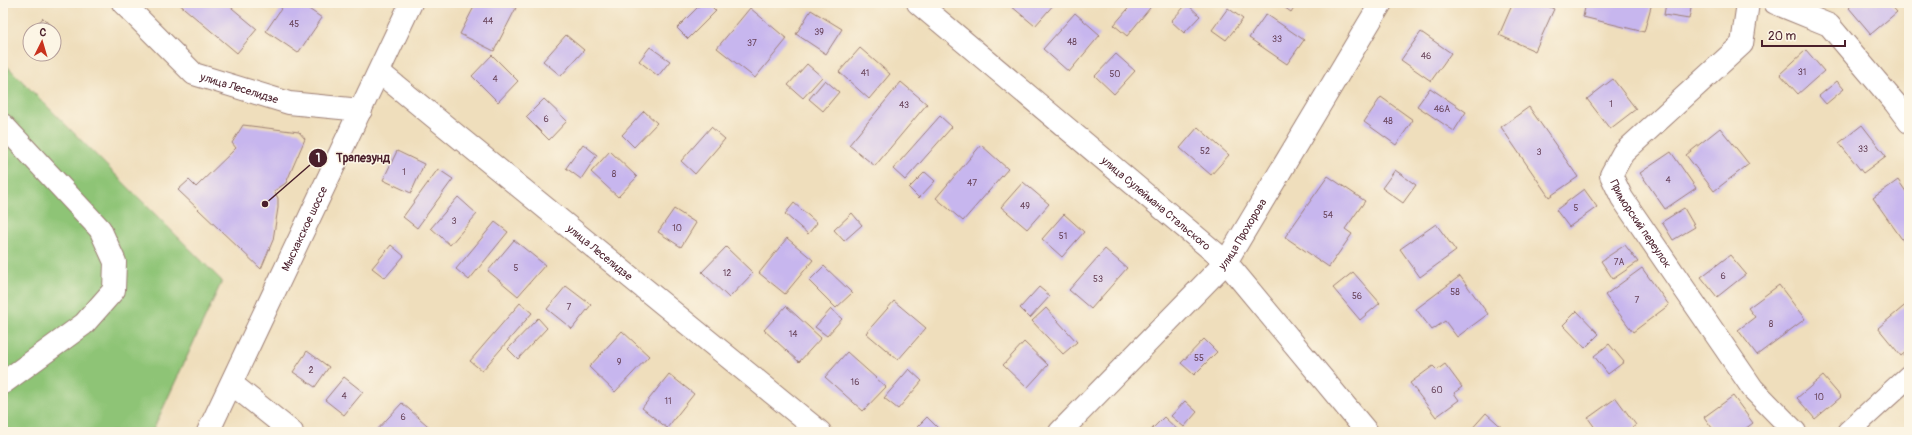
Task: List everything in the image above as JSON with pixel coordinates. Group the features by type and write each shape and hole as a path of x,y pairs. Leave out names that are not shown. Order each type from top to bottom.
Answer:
{"street":[{"name":"улица Леселидзе","path":"123,3 194,74 289,102 362,110"},
{"name":"Мысхакское шоссе","path":"208,432 362,110 411,3"},
{"name":"улица Сулеймана Стальского","path":"918,3 1226,262 1367,432"},
{"name":"улица Прохорова","path":"1060,432 1226,262 1381,3"},
{"name":"Приморский переулок","path":"1748,3 1742,44 1623,153 1612,175 1622,198 1753,389 1795,432"},
{"path":"1775,3 1829,24 1909,122"},
{"name":"улица Леселидзе","path":"379,72 820,432"},
{"path":"3,125 100,229 114,262 114,290 84,324 3,383"},
{"path":"1848,432 1909,376"},
{"path":"232,384 292,432"}],"green space":[{"path":"3,62 222,281 152,432 3,432"}],"building":[{"path":"178,3 226,3 257,29 237,53"},
{"path":"285,3 300,3 322,18 298,53 266,31"},
{"path":"476,3 505,3 516,8 494,51 460,34"},
{"path":"702,3 708,3 716,11 688,39 677,28"},
{"path":"1014,3 1055,3 1035,26 1011,6"},
{"path":"1133,3 1154,3 1127,36 1114,25"},
{"path":"1278,3 1297,3 1291,12"},
{"path":"1513,3 1541,3 1554,9 1535,51 1499,35"},
{"path":"1586,3 1652,3 1644,32 1583,17"},
{"path":"1666,3 1692,3 1689,19 1664,15"},
{"path":"1854,3 1889,3 1897,12 1871,34 1849,8"},
{"path":"1187,4 1200,16 1184,33 1171,21"},
{"path":"750,8 787,39 755,78 717,48"},
{"path":"1228,8 1243,19 1226,40 1212,30"},
{"path":"811,10 842,29 826,54 796,34"},
{"path":"1075,13 1100,35 1069,72 1043,49"},
{"path":"1266,14 1304,40 1287,64 1249,38"},
{"path":"43,18 47,22 39,22"},
{"path":"1421,32 1451,53 1431,81 1401,60"},
{"path":"566,35 584,50 561,76 543,61"},
{"path":"650,47 670,61 658,76 639,61"},
{"path":"860,48 890,74 869,99 839,72"},
{"path":"1806,50 1824,71 1798,94 1780,74"},
{"path":"1116,54 1135,71 1114,94 1095,76"},
{"path":"492,55 518,81 498,102 472,76"},
{"path":"807,64 822,77 803,98 788,85"},
{"path":"1613,79 1636,109 1610,129 1587,99"},
{"path":"825,80 839,92 823,111 809,99"},
{"path":"1837,81 1844,89 1826,104 1819,96"},
{"path":"901,82 927,104 875,166 849,145"},
{"path":"1430,88 1466,112 1454,131 1417,106"},
{"path":"1381,97 1413,120 1396,145 1364,122"},
{"path":"544,99 567,121 549,140 526,117"},
{"path":"1529,107 1578,177 1549,197 1501,127"},
{"path":"644,111 657,123 634,147 622,135"},
{"path":"940,116 952,127 905,180 893,169"},
{"path":"243,125 299,132 305,139 286,183 274,191 278,198 278,208 273,240 261,269 178,190 189,180 196,187 236,148 232,143"},
{"path":"1862,125 1886,156 1863,173 1839,143"},
{"path":"711,127 725,139 695,174 681,161"},
{"path":"1198,127 1229,155 1211,175 1180,148"},
{"path":"1720,128 1749,164 1714,191 1686,155"},
{"path":"583,144 597,155 581,179 566,168"},
{"path":"981,145 1008,169 963,221 936,198"},
{"path":"397,151 424,164 411,193 383,180"},
{"path":"610,151 637,177 618,197 591,172"},
{"path":"1671,152 1696,188 1665,209 1640,173"},
{"path":"438,169 453,179 417,228 403,217"},
{"path":"1395,170 1416,185 1403,203 1382,188"},
{"path":"925,172 935,181 919,198 909,188"},
{"path":"1328,176 1365,201 1345,229 1352,234 1329,267 1285,237"},
{"path":"1898,180 1909,196 1909,243 1906,245 1873,198"},
{"path":"1023,182 1049,204 1027,229 1001,207"},
{"path":"1584,189 1597,207 1569,227 1556,210"},
{"path":"458,197 477,214 450,245 431,228"},
{"path":"794,203 817,223 808,234 785,214"},
{"path":"1684,208 1695,227 1673,240 1662,222"},
{"path":"674,209 696,223 681,247 658,232"},
{"path":"852,213 862,225 844,241 834,230"},
{"path":"1064,214 1084,232 1062,257 1042,239"},
{"path":"495,222 508,232 469,280 456,269"},
{"path":"1436,224 1456,251 1420,277 1400,249"},
{"path":"787,238 813,260 785,294 759,273"},
{"path":"514,240 545,265 518,296 488,271"},
{"path":"391,245 404,256 385,278 372,268"},
{"path":"1625,245 1638,262 1613,279 1601,261"},
{"path":"726,247 753,273 729,298 702,272"},
{"path":"1105,249 1127,268 1091,309 1069,290"},
{"path":"1730,255 1746,274 1717,297 1701,277"},
{"path":"824,266 852,293 836,308 809,281"},
{"path":"1642,268 1669,305 1633,332 1605,295"},
{"path":"1353,272 1380,303 1360,320 1333,288"},
{"path":"1460,276 1488,314 1457,337 1445,321 1432,330 1416,309"},
{"path":"1779,285 1805,319 1757,355 1738,330 1755,317 1748,308"},
{"path":"566,286 591,305 572,329 547,309"},
{"path":"1039,287 1050,296 1030,318 1020,308"},
{"path":"894,301 926,328 898,360 866,333"},
{"path":"1909,302 1909,349 1901,356 1878,328"},
{"path":"520,303 532,313 482,371 470,361"},
{"path":"786,306 821,338 799,362 764,330"},
{"path":"1046,308 1077,342 1063,354 1032,321"},
{"path":"831,309 842,319 827,336 815,327"},
{"path":"1577,311 1599,334 1585,348 1563,325"},
{"path":"538,318 547,328 518,359 508,349"},
{"path":"622,331 649,356 615,392 589,367"},
{"path":"1204,339 1217,352 1194,375 1181,363"},
{"path":"1024,342 1048,365 1027,388 1003,365"},
{"path":"1609,344 1624,362 1608,374 1594,356"},
{"path":"307,351 329,367 315,387 293,372"},
{"path":"847,352 886,387 863,411 825,377"},
{"path":"1445,364 1462,387 1454,393 1459,400 1436,417 1410,383 1433,366 1437,370"},
{"path":"909,369 922,381 898,409 884,398"},
{"path":"669,374 694,394 667,428 642,408"},
{"path":"1823,376 1841,397 1815,419 1797,398"},
{"path":"344,377 363,392 344,415 325,400"},
{"path":"1733,396 1753,423 1741,432 1715,432 1704,417"},
{"path":"1616,398 1636,425 1627,432 1598,432 1588,418"},
{"path":"1185,401 1197,412 1184,427 1171,416"},
{"path":"402,403 435,432 375,432"},
{"path":"1486,413 1507,432 1469,432"},
{"path":"927,417 942,432 912,432"},
{"path":"1164,417 1180,432 1149,432"}],"place":[{"name":"Трапезунд","path":"265,204"}]}
